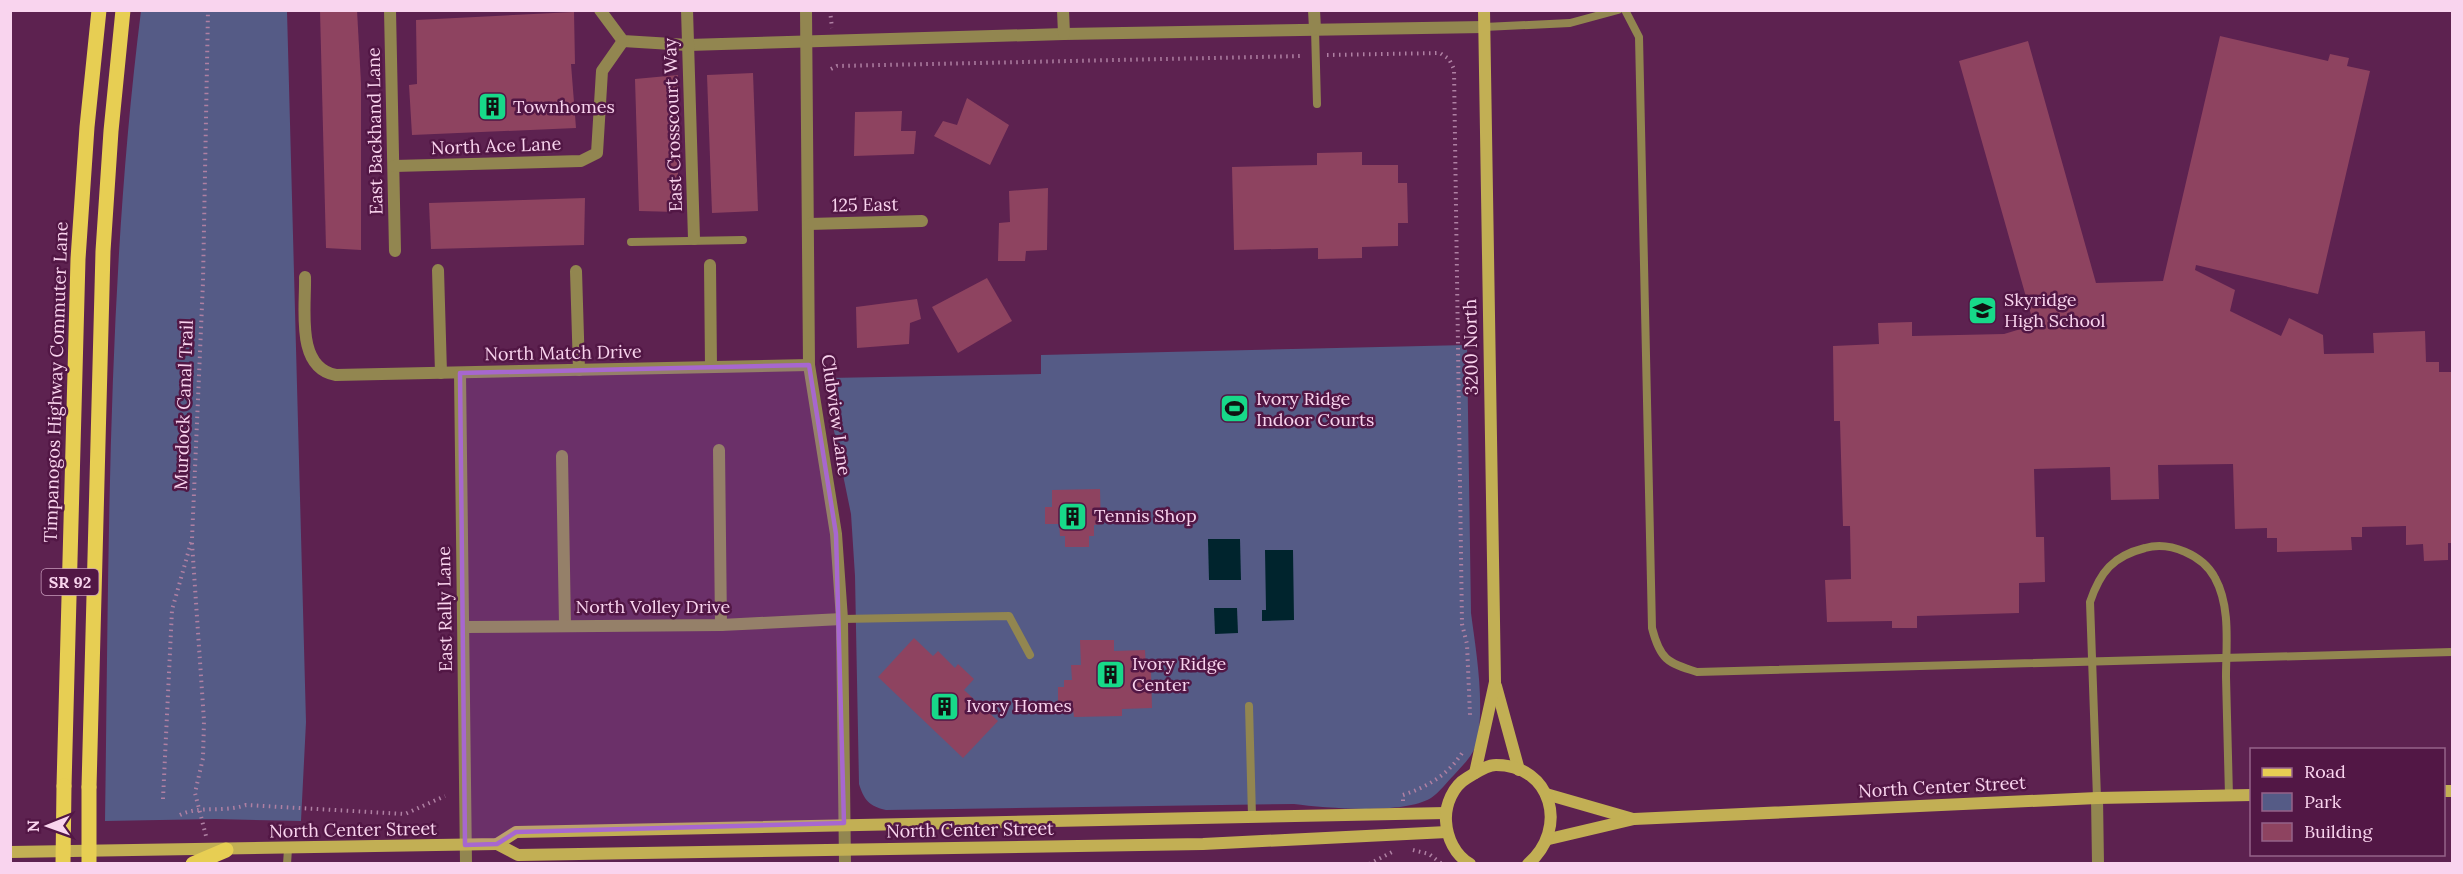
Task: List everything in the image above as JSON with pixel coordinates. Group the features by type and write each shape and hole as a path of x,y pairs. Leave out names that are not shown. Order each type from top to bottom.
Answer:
{"main road":[{"name":"Timpanogos Highway Commuter Lane","path":"63,864 78,259 87,127 99,10"},
{"name":"SR 92","path":"89,864 103,250 111,131 123,10"},
{"path":"192,864 226,850"}],"street":[{"name":"East Backhand Lane","path":"390,10 395,251"},
{"path":"600,10 623,41 688,45 1064,34 1484,27"},
{"name":"East Crosscourt Way","path":"687,10 694,239"},
{"name":"Clubview Lane","path":"806,10 809,365 836,534 842,619 845,864"},
{"path":"1064,10 1064,34"},
{"path":"1314,10 1315,29"},
{"name":"3200 North","path":"1484,10 1495,682"},
{"name":"North Ace Lane","path":"394,166 581,161 597,153 602,71 623,41"},
{"name":"125 East","path":"809,224 922,221"},
{"path":"710,265 711,367"},
{"path":"438,270 441,373"},
{"path":"576,271 579,370"},
{"name":"North Match Drive","path":"305,277 307,349 320,368 336,375 809,365"},
{"name":"East Rally Lane","path":"460,373 466,864"},
{"path":"719,450 721,625"},
{"path":"562,456 565,625"},
{"name":"North Volley Drive","path":"464,627 721,625 842,619"},
{"path":"1495,682 1519,770"},
{"path":"1474,773 1495,682"},
{"path":"1470,864 1454,849 1447,832 1446,813 1456,788 1462,781 1474,773 1497,765 1519,770 1531,777 1546,794 1553,818 1549,838 1539,855 1528,864"},
{"path":"1546,794 1634,819"},
{"name":"North Center Street","path":"1634,819 2097,798 2250,795"},
{"path":"2097,798 2098,864"},
{"name":"North Center Street","path":"497,844 516,832 1446,813"},
{"path":"1549,838 1634,819"},
{"name":"North Center Street","path":"10,852 497,844 518,855 1203,844 1447,832"}],"lane":[{"path":"1484,27 1570,23 1618,10"},
{"path":"1625,10 1639,37 1652,628 1658,650 1671,664 1697,672 2452,652"},
{"path":"1315,29 1317,104"},
{"path":"631,242 694,239 743,240"},
{"path":"2097,798 2091,602 2097,581 2114,562 2130,552 2151,546 2173,548 2195,557 2215,578 2225,615 2229,796"},
{"path":"842,619 1009,616 1030,655"},
{"path":"1249,706 1252,816"},
{"path":"287,864 288,849"}],"path":[{"name":"Murdock Canal Trail","path":"163,798 172,610 192,539 203,282 208,10"},
{"path":"831,69 837,66 1440,53 1449,59 1454,69 1462,624 1467,644 1471,722"},
{"path":"192,539 204,721 202,758 195,793 209,850"},
{"path":"1403,795 1422,789 1441,776 1465,749"},
{"path":"180,814 190,810 229,811 246,805 405,814 445,796"},
{"path":"1369,864 1396,850 1409,849 1429,854 1442,864"}],"highlighted area":[{"path":"809,365 836,534 844,823 516,832 497,844 465,845 460,373"}],"green space":[{"path":"141,11 287,11 306,722 301,821 215,819 105,821 109,517 116,314 130,112"},
{"path":"1467,345 1471,613 1479,677 1479,726 1476,746 1471,755 1434,796 1402,807 1364,809 1294,804 886,810 871,804 865,798 859,784 855,576 851,514 832,421 828,378 1041,374 1041,355"}],"shaded area":[{"path":"1208,539 1240,539 1241,580 1209,580"},
{"path":"1265,550 1293,550 1294,620 1262,621 1262,610 1266,610"},
{"path":"1214,608 1237,608 1238,633 1215,634"}],"building":[{"path":"320,10 357,10 361,83 361,250 326,248"},
{"path":"574,12 575,64 571,64 576,128 412,135 409,85 417,84 416,20"},
{"name":"Skyridge High School","path":"2220,36 2328,61 2330,54 2349,58 2347,66 2370,71 2318,294 2196,265 2195,270 2235,290 2230,311 2281,336 2289,318 2323,335 2324,354 2374,353 2373,333 2425,331 2426,362 2439,362 2439,372 2452,372 2452,543 2448,543 2448,560 2424,561 2423,544 2406,545 2406,526 2362,527 2362,537 2351,537 2352,550 2277,552 2277,538 2267,538 2267,528 2235,529 2233,464 2158,465 2159,499 2111,500 2110,467 2034,469 2036,537 2044,537 2045,582 2019,583 2019,613 1917,616 1917,628 1892,628 1892,621 1827,622 1825,580 1851,579 1850,526 1843,526 1840,421 1834,421 1833,346 1879,344 1878,323 1912,322 1912,336 2004,334 2034,325 1959,61 2028,41 2096,283 2163,281"},
{"path":"753,73 758,211 712,213 707,75"},
{"path":"678,75 678,212 639,211 635,79"},
{"path":"967,98 1009,125 990,165 934,136 943,121 957,125"},
{"path":"902,111 901,131 916,131 914,154 854,156 855,112"},
{"path":"1362,152 1362,165 1398,165 1398,183 1407,183 1408,223 1398,223 1398,246 1362,247 1362,258 1318,259 1318,248 1234,250 1232,167 1317,165 1317,153"},
{"path":"1048,188 1047,250 1026,251 1025,261 998,261 999,223 1010,222 1009,191"},
{"path":"585,198 584,245 431,249 429,203"},
{"path":"987,278 1012,321 958,353 932,307"},
{"path":"917,299 921,319 910,323 909,344 857,348 856,307"},
{"name":"Tennis Shop","path":"1100,489 1101,524 1094,525 1094,536 1089,536 1089,547 1065,547 1065,536 1060,536 1059,524 1045,524 1045,507 1052,507 1052,490"},
{"name":"Ivory Homes","path":"914,638 933,656 938,651 955,668 958,664 974,679 964,690 998,721 963,758 878,677"},
{"name":"Ivory Ridge Center","path":"1080,640 1114,640 1114,651 1145,650 1146,669 1151,669 1152,708 1122,709 1122,716 1074,717 1073,710 1058,711 1058,687 1064,687 1064,680 1072,680 1071,665 1081,665"}],"place":[{"name":"Townhomes","path":"492,107"},
{"name":"Skyridge High School","path":"1983,310"},
{"name":"Ivory Ridge Indoor Courts","path":"1235,409"},
{"name":"Tennis Shop","path":"1073,516"},
{"name":"Ivory Ridge Center","path":"1111,674"},
{"name":"Ivory Homes","path":"945,706"}]}
